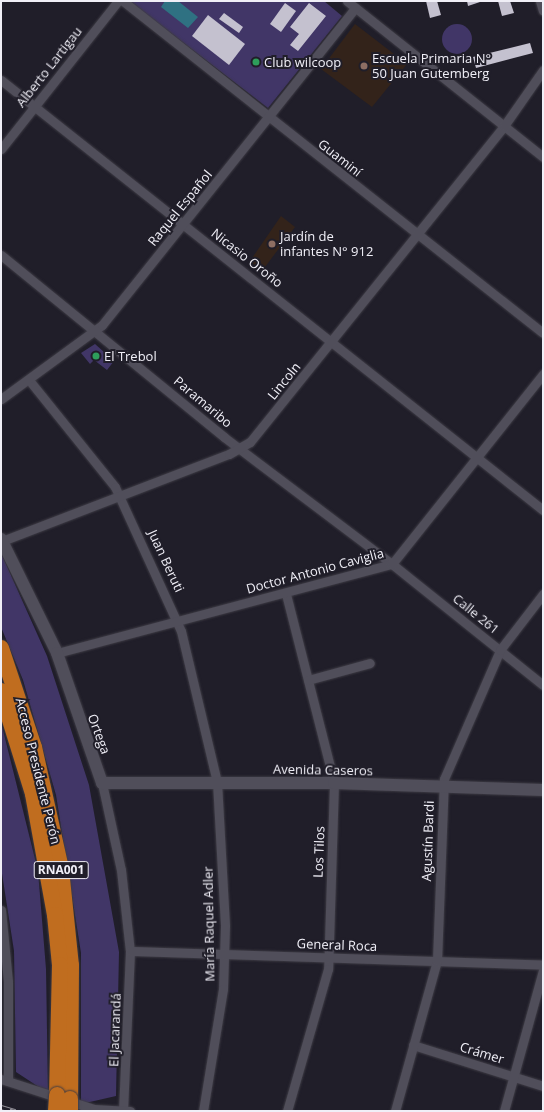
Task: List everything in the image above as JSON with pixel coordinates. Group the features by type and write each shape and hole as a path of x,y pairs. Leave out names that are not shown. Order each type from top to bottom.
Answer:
{"highway":[{"name":"Acceso Presidente Perón","path":"1,648 34,747 61,869 71,965 63,1104"},
{"name":"Acceso Presidente Perón","path":"1,691 33,794 55,915 60,965 63,1104"}],"street":[{"name":"Alberto Lartigau","path":"1,149 118,1"},
{"name":"Guaminí","path":"123,1 543,333"},
{"path":"347,1 543,157"},
{"path":"540,1 543,11"},
{"name":"Raquel Español","path":"1,399 98,330 355,8"},
{"name":"Lincoln","path":"2,540 243,448 259,432 332,342 415,233 504,126 543,70"},
{"name":"Nicasio Oroño","path":"1,80 543,510"},
{"name":"Paramaribo","path":"1,255 98,330 224,437 243,448 392,564"},
{"name":"Doctor Antonio Caviglia","path":"57,653 286,594 392,564 543,374"},
{"name":"Juan Beruti","path":"29,380 120,496 179,621 217,782"},
{"name":"Ortega","path":"2,540 57,653 102,783 121,870 130,951"},
{"name":"Calle 261","path":"392,564 543,685"},
{"name":"Los Tilos","path":"286,594 334,783 329,957 287,1111"},
{"name":"Agustín Bardi","path":"395,1111 436,962 443,786 500,650 543,594"},
{"path":"308,680 370,663"},
{"name":"María Raquel Adler","path":"203,1111 225,954 217,782"},
{"name":"Avenida Caseros","path":"102,783 334,783 543,790"},
{"path":"1,910 4,946 5,1080 94,1109 127,1110"},
{"name":"General Roca","path":"130,951 543,965"},
{"name":"El Jacarandá","path":"127,1110 130,951"},
{"path":"504,1111 543,970"},
{"name":"Crámer","path":"413,1045 543,1086"}],"shaded area":[{"name":"Club wilcoop","path":"129,1 324,1 342,16 268,108"},
{"name":"Escuela Primaria N° 50 Juan Gutemberg","path":"355,24 407,64 372,107 321,69"},
{"path":"457,24 468,28 472,39 468,50 457,54 446,50 442,39 446,28"},
{"name":"Jardín de infantes N° 912","path":"281,216 295,227 262,271 250,261"},
{"name":"El Trebol","path":"95,344 114,361 107,370 94,360 90,364 81,353"},
{"path":"1,553 47,656 89,785 119,952 116,1096 81,1104 81,953 56,795 23,680 1,627"},
{"path":"1,722 38,871 46,969 48,1093 16,1072 14,951 1,867"}],"water":[{"path":"165,1 178,1 198,17 188,28 161,7"}],"building":[{"path":"426,1 437,1 441,15 430,18"},
{"path":"467,1 480,1 480,2 468,6"},
{"path":"498,1 510,1 514,13 502,16"},
{"path":"285,3 296,11 281,32 270,24"},
{"path":"309,3 326,16 298,51 290,45 299,34 290,27"},
{"path":"224,13 243,27 239,33 219,19"},
{"path":"208,15 245,44 229,65 192,36"},
{"path":"530,43 533,53 476,68 473,57"}],"railway":[{"path":"1,1107 15,1111"}],"place":[{"name":"Club wilcoop","path":"256,62"},
{"name":"Escuela Primaria N° 50 Juan Gutemberg","path":"364,66"},
{"name":"Jardín de infantes N° 912","path":"272,244"},
{"name":"El Trebol","path":"96,356"}]}
